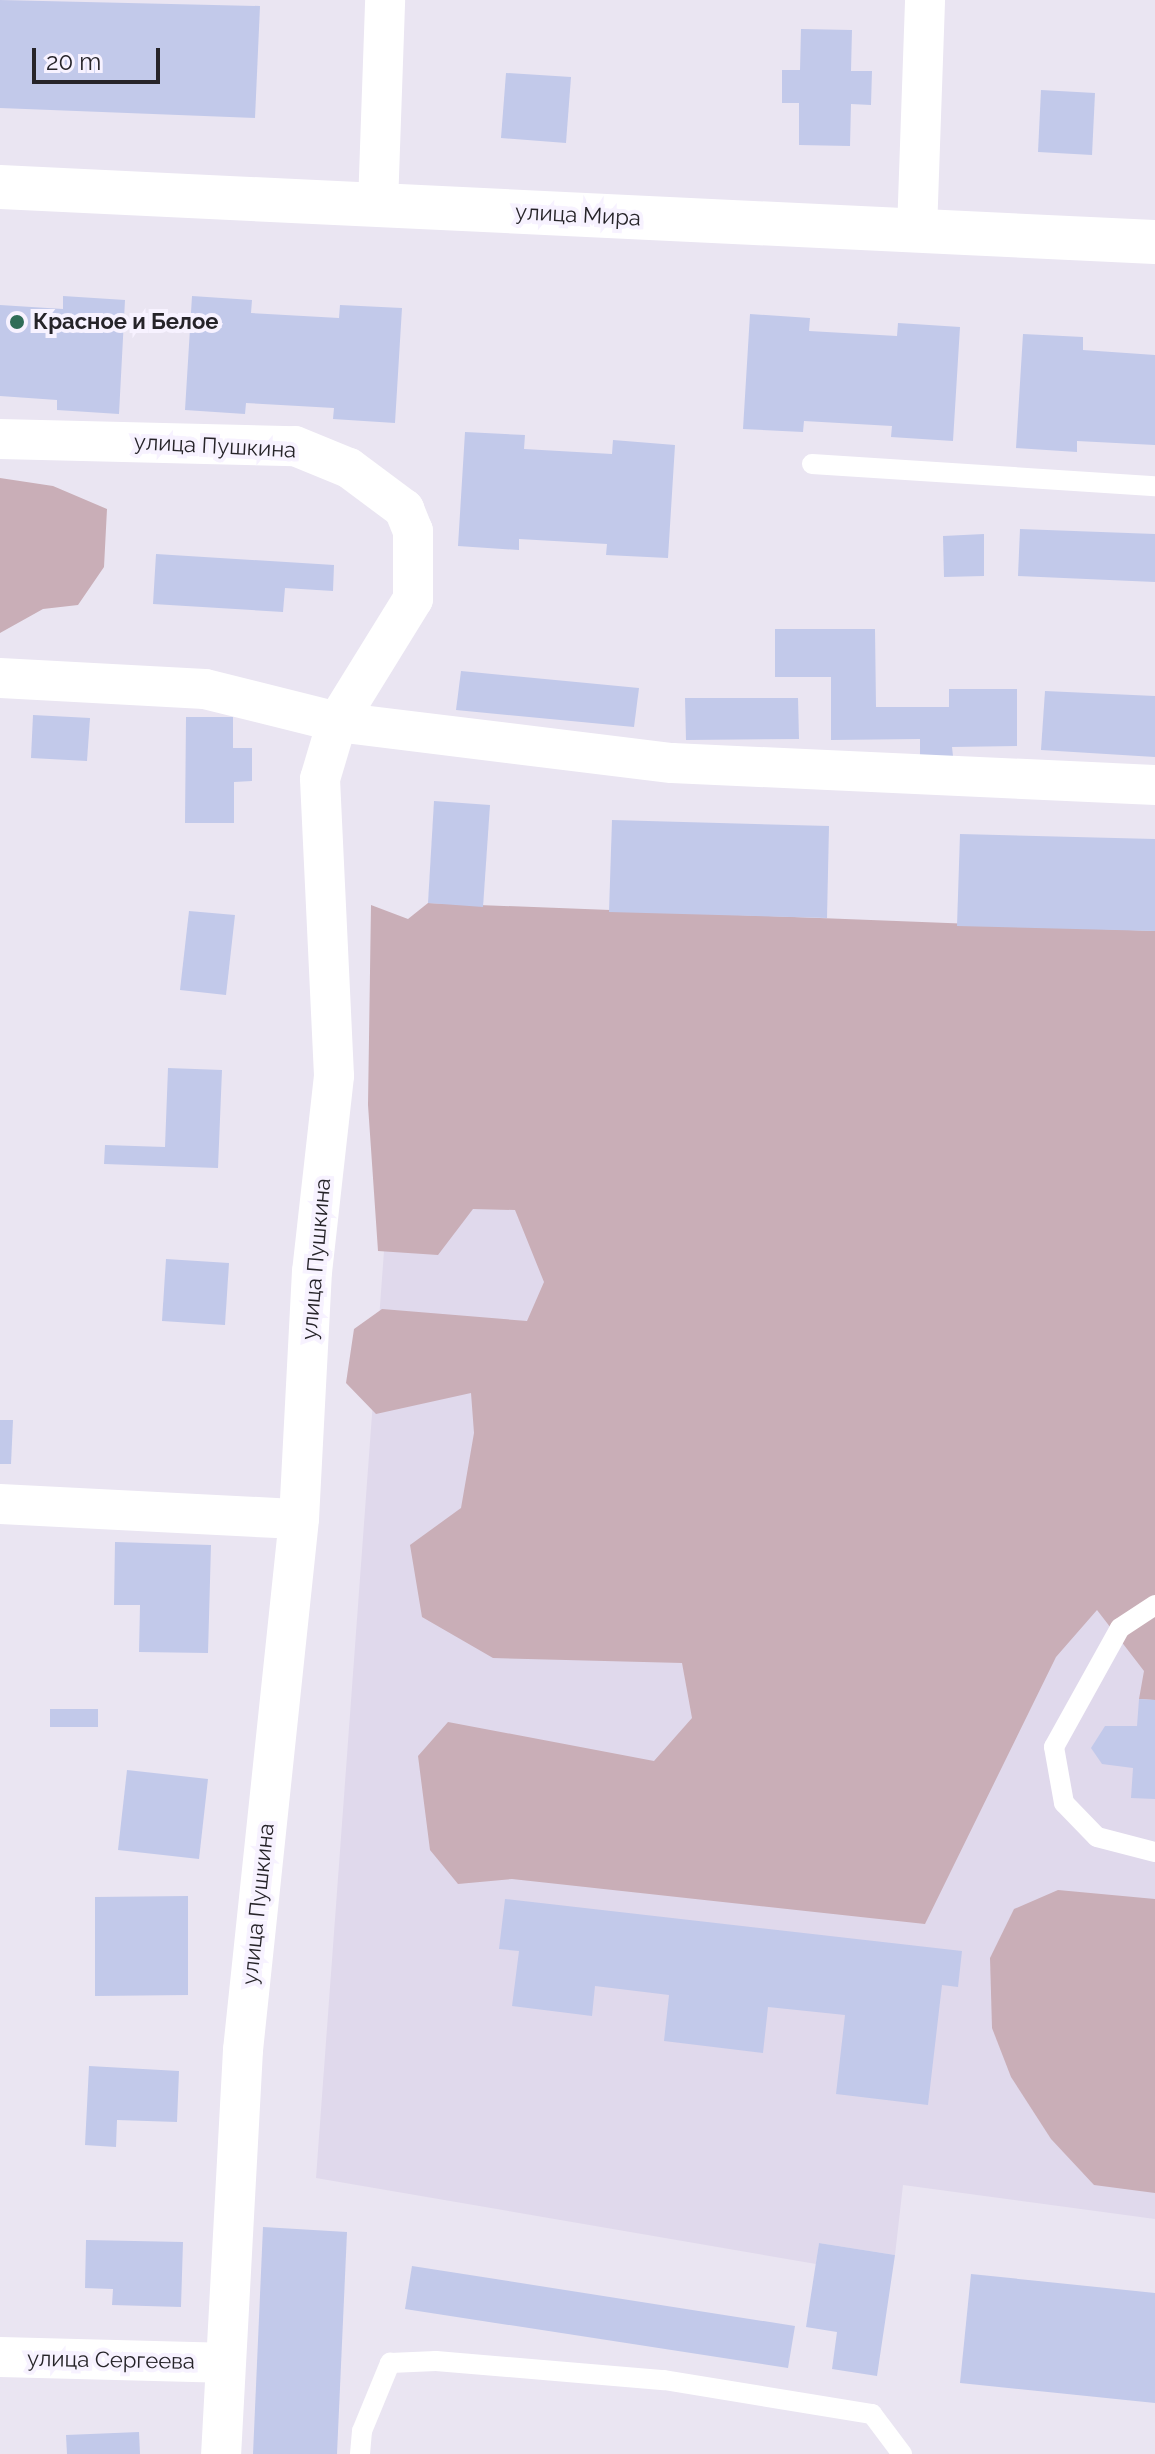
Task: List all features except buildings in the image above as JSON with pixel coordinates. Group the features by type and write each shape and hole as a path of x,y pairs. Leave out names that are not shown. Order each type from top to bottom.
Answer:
{"street":[{"path":"378,205 385,0"},
{"path":"917,231 925,0"},
{"name":"улица Мира","path":"0,187 1155,242"},
{"name":"улица Пушкина","path":"0,439 295,446 349,468 404,509 416,561 413,599 337,722 320,779 334,1076 312,1271 299,1519 243,2050 222,2363 221,2454"},
{"path":"0,678 205,689 337,722 672,763 1155,785"},
{"path":"0,1504 299,1519"},
{"name":"улица Сергеева","path":"0,2357 222,2363"}],"lane":[{"path":"812,464 1155,486"},
{"path":"1155,1605 1120,1628 1054,1747 1064,1803 1086,1826 1097,1837 1155,1852"},
{"path":"360,2454 362,2431 390,2363 436,2361 664,2380 872,2414 902,2454"}],"shaded area":[{"path":"0,478 53,486 107,509 104,567 78,605 43,609 0,633"},
{"path":"428,903 1155,931 1155,1700 1139,1699 1144,1671 1097,1610 1056,1657 925,1924 512,1879 458,1884 430,1850 418,1756 448,1722 654,1761 692,1718 682,1663 493,1658 422,1617 410,1545 461,1508 474,1433 471,1393 376,1414 346,1383 354,1329 382,1309 527,1321 544,1282 515,1210 473,1209 438,1255 378,1251 368,1105 371,905 408,919"},
{"path":"398,1060 1155,1089 1155,2219 903,2185 895,2255 819,2243 816,2264 316,2178"},
{"path":"1058,1890 1155,1899 1155,2193 1094,2185 1051,2139 1011,2077 992,2028 990,1958 1014,1909"}],"place":[{"name":"Красное и Белое","path":"17,322"}]}
